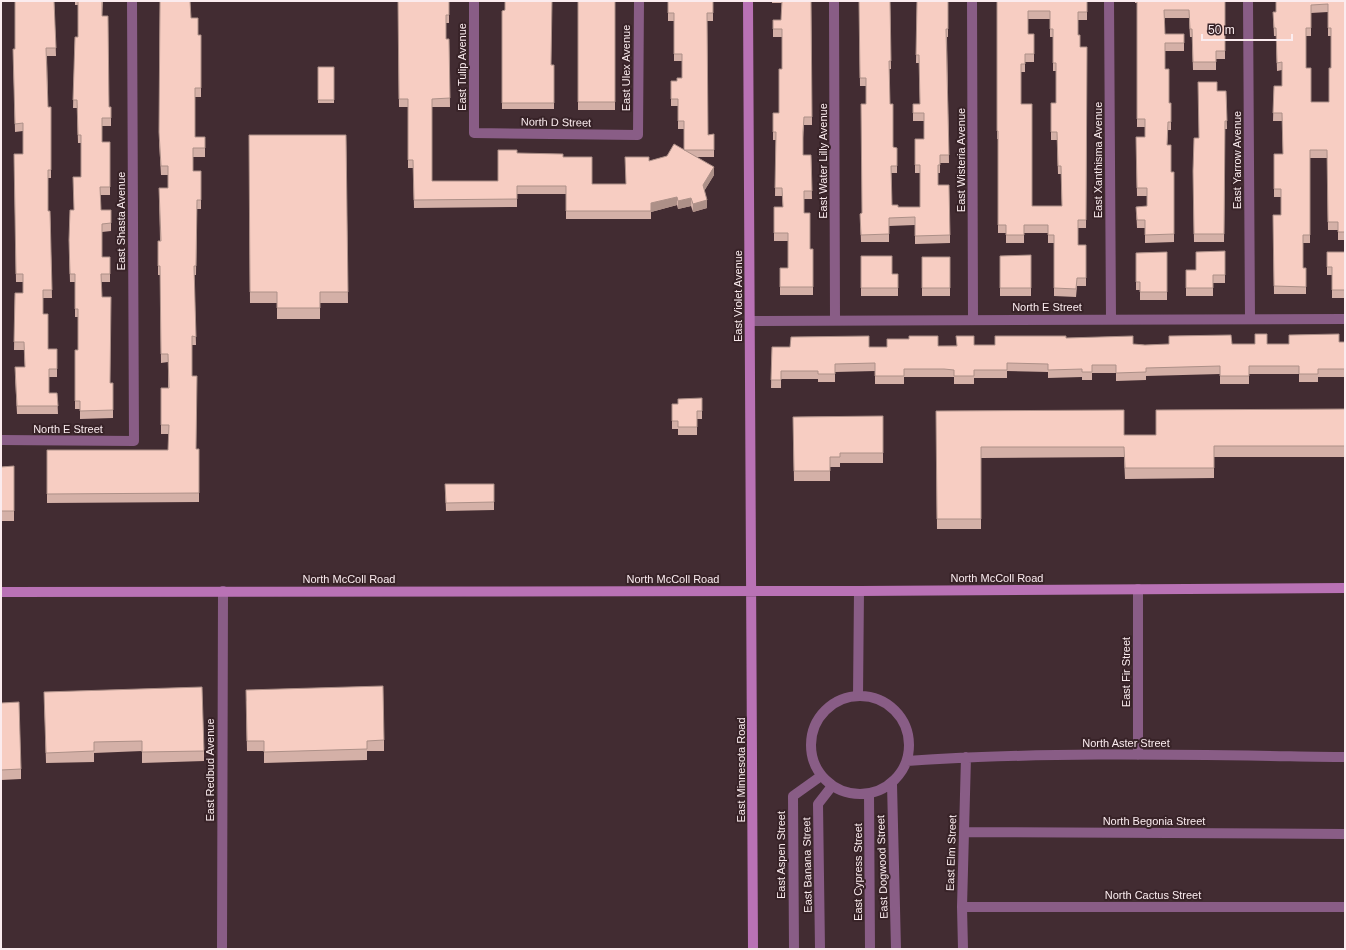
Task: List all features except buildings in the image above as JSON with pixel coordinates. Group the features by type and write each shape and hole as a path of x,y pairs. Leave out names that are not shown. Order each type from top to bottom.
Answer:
{"main road":[{"name":"East Violet Avenue","path":"748,1 752,591"},
{"name":"North McColl Road","path":"1,592 859,591 1345,588"},
{"name":"East Minnesota Road","path":"752,591 753,949"}],"street":[{"name":"East Shasta Avenue","path":"132,1 134,441"},
{"name":"East Tulip Avenue","path":"474,1 474,133"},
{"name":"East Ulex Avenue","path":"638,135 639,1"},
{"name":"East Water Lilly Avenue","path":"834,1 835,320"},
{"name":"East Wisteria Avenue","path":"972,1 973,320"},
{"name":"East Xanthisma Avenue","path":"1109,1 1111,319"},
{"name":"East Yarrow Avenue","path":"1248,1 1250,319"},
{"name":"North D Street","path":"474,133 638,135"},
{"name":"North E Street","path":"750,321 1345,319"},
{"name":"North E Street","path":"1,440 134,441"},
{"name":"East Fir Street","path":"1138,589 1138,754"},
{"name":"East Redbud Avenue","path":"222,949 223,591"},
{"path":"858,696 859,591"},
{"path":"858,696 874,698 888,704 900,716 907,730 910,745 907,761 901,773 892,784 881,790 869,794 856,795 844,792 832,786 822,776 814,762 811,747 813,732 819,718 830,706 843,699 858,696"},
{"name":"North Aster Street","path":"907,761 966,757 1138,754 1345,757"},
{"name":"East Elm Street","path":"963,949 962,907 966,757"},
{"name":"East Aspen Street","path":"794,949 793,796 822,776"},
{"name":"East Dogwood Street","path":"892,784 896,949"},
{"name":"East Banana Street","path":"820,949 818,804 832,786"},
{"name":"East Cypress Street","path":"869,794 870,949"},
{"name":"North Begonia Street","path":"964,832 1345,834"},
{"name":"North Cactus Street","path":"962,907 1345,907"}]}
